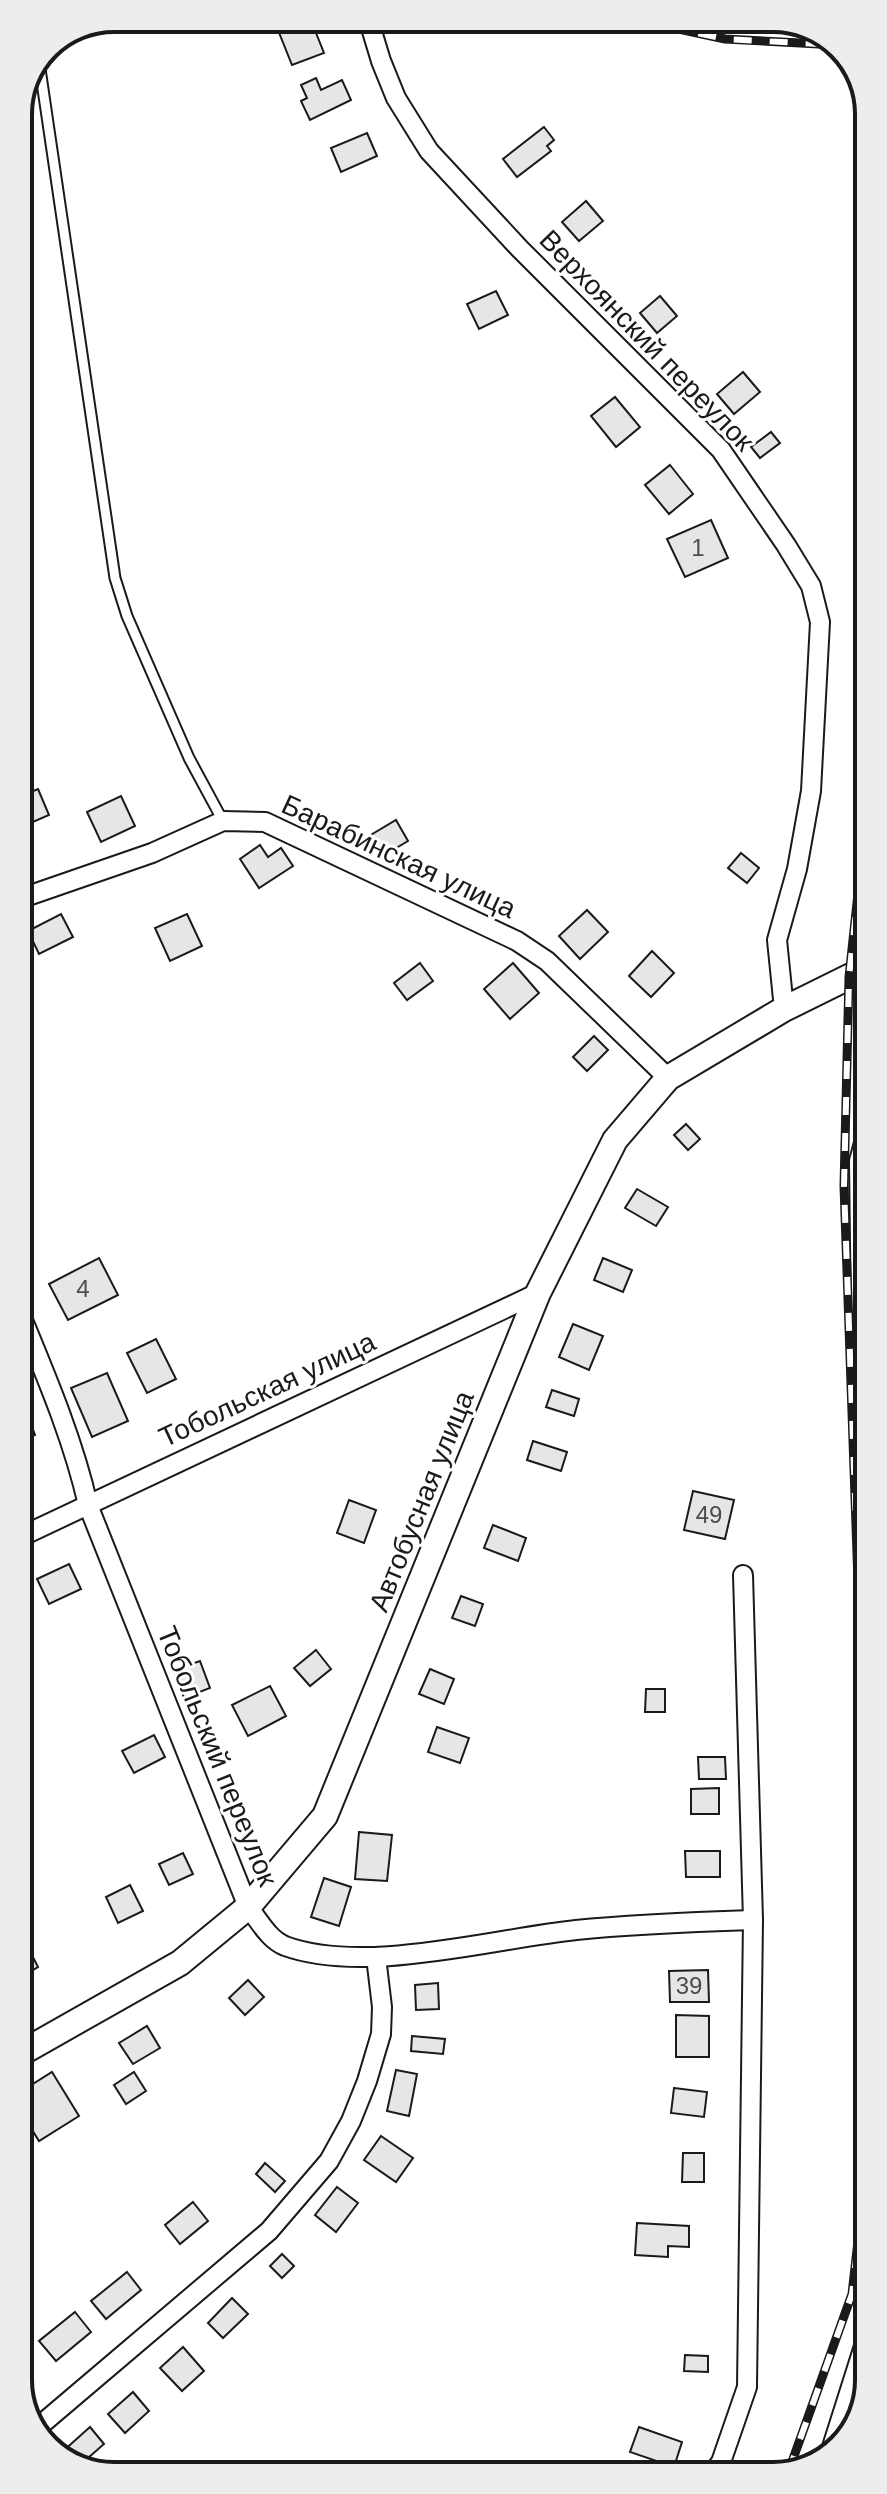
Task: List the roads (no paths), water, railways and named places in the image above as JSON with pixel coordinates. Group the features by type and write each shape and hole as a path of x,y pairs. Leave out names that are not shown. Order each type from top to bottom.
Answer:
{"street":[{"name":"Верхоянский переулок","path":"372,32 396,98 429,151 520,249 721,450 811,586 820,622 811,791 797,869 777,940 784,1009"},
{"name":"Барабинская улица","path":"32,895 123,864 223,821 265,822 517,941 547,961 668,1078"},
{"name":"Автобусная улица","path":"32,2047 180,1963 248,1907 325,1816 538,1293 615,1140 668,1078 784,1009 855,974"},
{"name":"Тобольская улица","path":"32,1531 538,1293"},
{"name":"Тобольский переулок","path":"32,1342 75,1456 88,1505 248,1907 268,1934 282,1945 318,1954 376,1957 575,1930 673,1922 753,1920"},
{"path":"721,2462 747,2387 753,1920 743,1575"},
{"path":"44,2422 269,2231 329,2161 351,2121 381,2034 382,2007 376,1957"},
{"path":"837,2431 855,2374"}],"lane":[{"path":"41,76 115,578 127,616 189,758 223,821"}],"railway":[{"path":"693,32 725,39 814,44"},
{"path":"855,921 849,977 844,1186 855,1497"},
{"path":"793,2459 852,2294 855,2268"}]}
